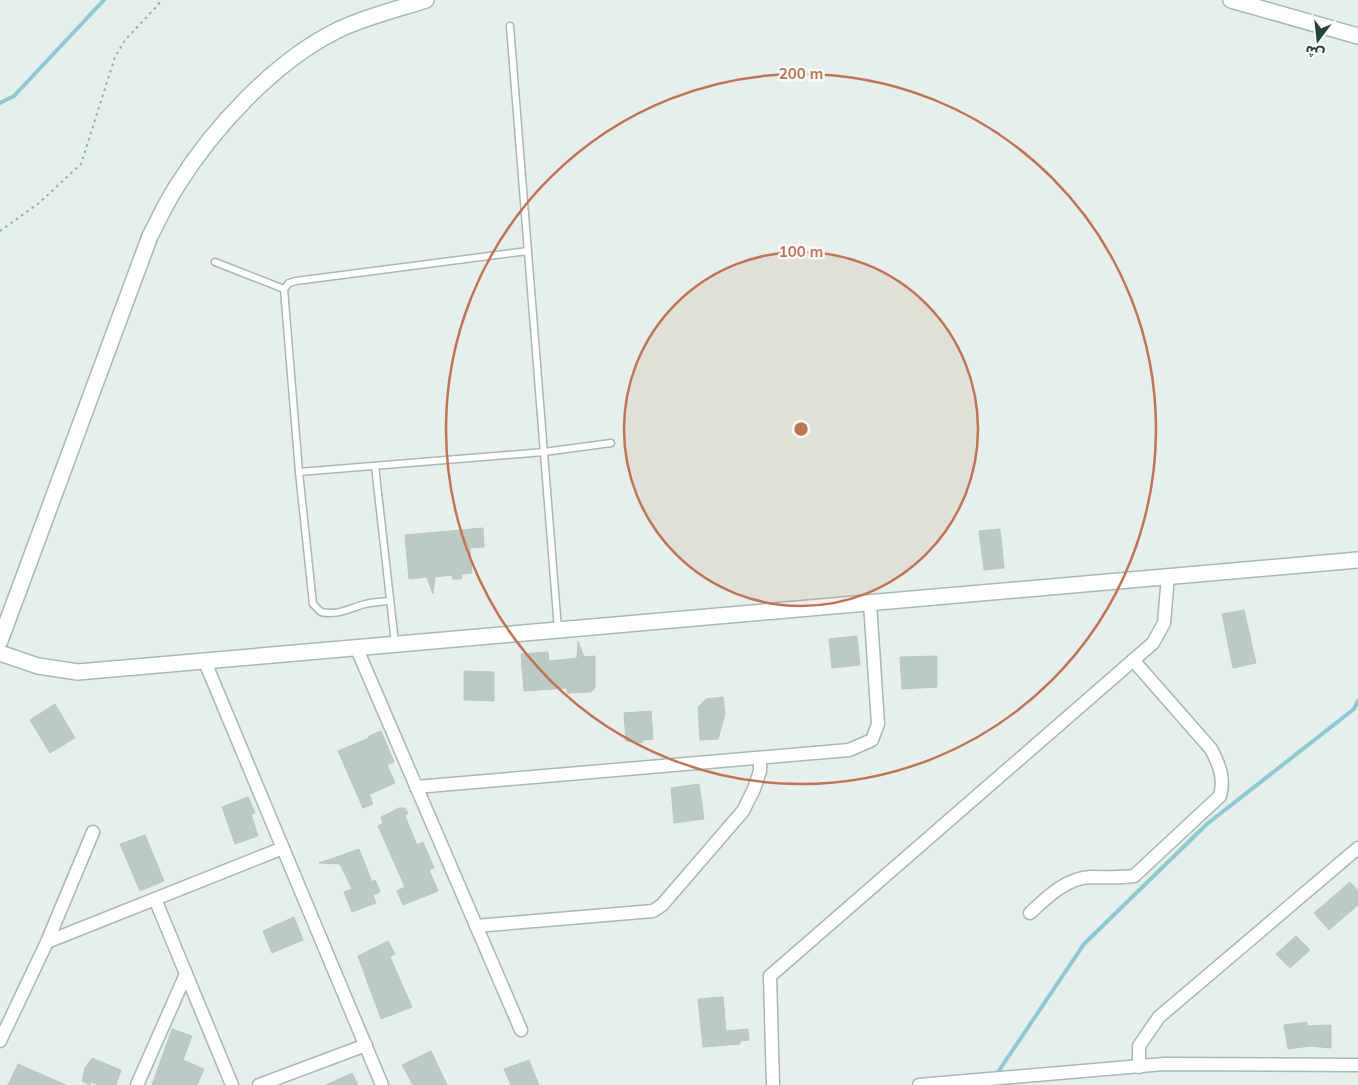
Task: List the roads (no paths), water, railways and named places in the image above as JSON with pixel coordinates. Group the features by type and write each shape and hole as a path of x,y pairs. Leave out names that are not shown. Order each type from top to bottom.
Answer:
{"street":[{"path":"0,641 150,236 176,186 215,133 246,98 289,61 336,30 426,0"},
{"path":"1231,0 1358,36"},
{"path":"0,653 38,666 78,672 1358,560"},
{"path":"773,1085 770,976 1153,643 1164,622 1168,576"},
{"path":"416,788 849,750 872,740 878,724 870,603"},
{"path":"357,649 521,1030"},
{"path":"1030,913 1058,887 1088,877 1118,878 1134,876 1220,796 1223,786 1219,765 1211,748 1133,660"},
{"path":"205,662 382,1085"},
{"path":"476,926 653,911 662,905 743,810 760,772 760,758"},
{"path":"0,1041 47,942 93,832"},
{"path":"47,942 283,848"},
{"path":"1139,1067 1139,1046 1159,1017 1358,848"},
{"path":"155,899 232,1085"},
{"path":"137,1085 186,974"},
{"path":"259,1085 366,1046"},
{"path":"919,1085 1164,1064 1358,1065"}],"lane":[{"path":"510,26 558,631"},
{"path":"390,600 366,604 348,611 332,613 321,612 316,609 312,598 299,472 284,289 289,283 296,281 528,251"},
{"path":"215,262 284,289"},
{"path":"299,472 544,452 611,444"},
{"path":"375,466 395,645"}],"waterway":[{"path":"0,103 14,96 104,0"},
{"path":"996,1075 1084,944 1207,824 1354,709 1358,701"}]}
